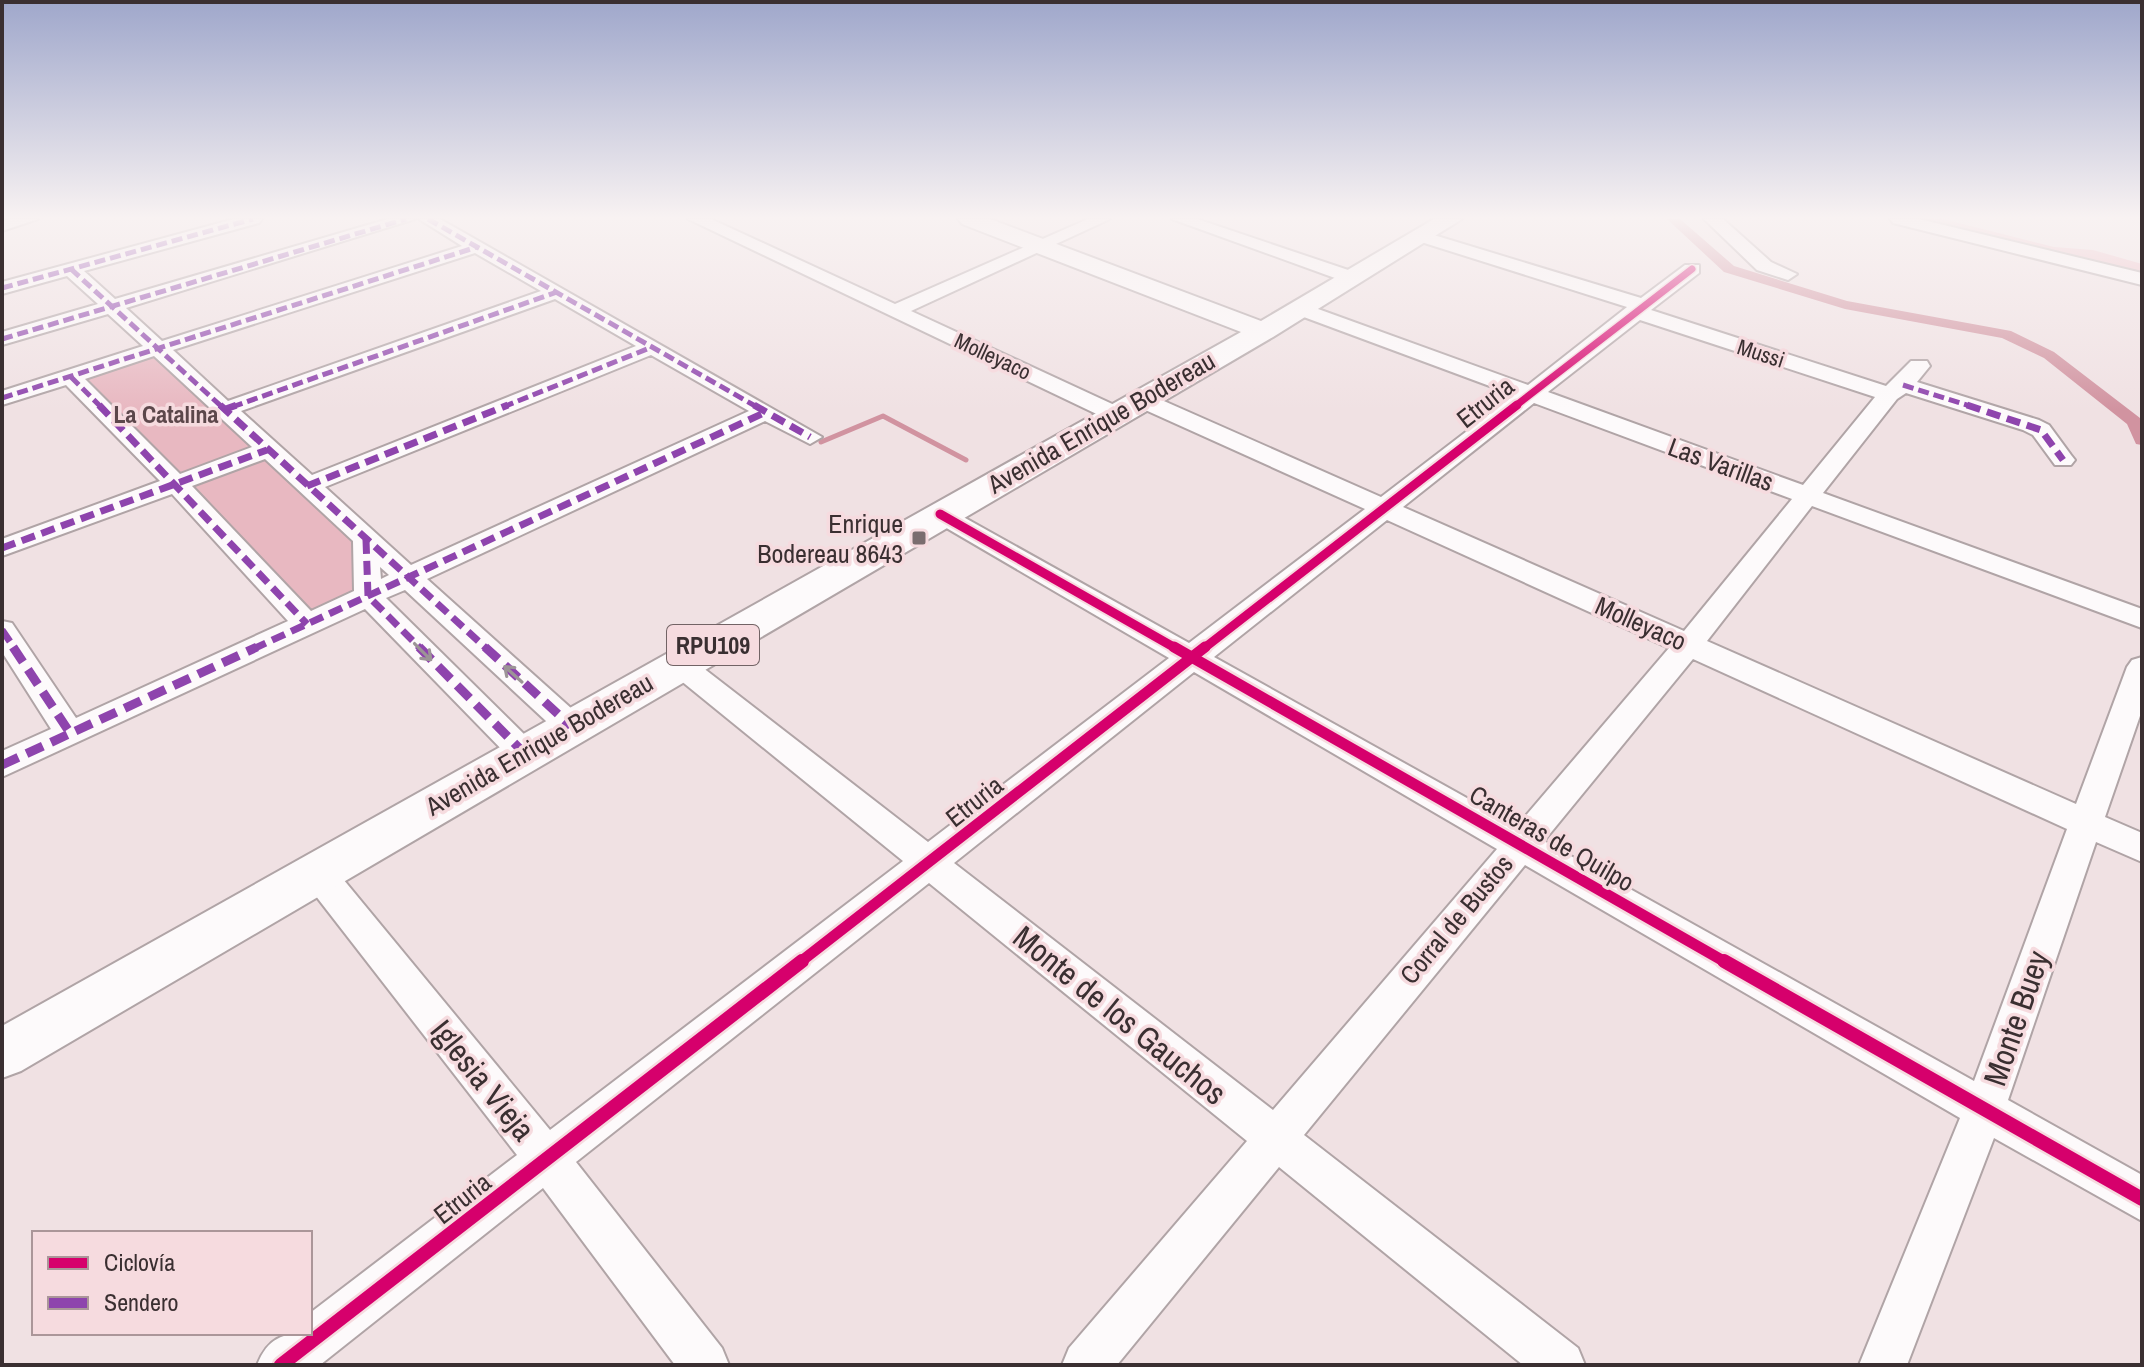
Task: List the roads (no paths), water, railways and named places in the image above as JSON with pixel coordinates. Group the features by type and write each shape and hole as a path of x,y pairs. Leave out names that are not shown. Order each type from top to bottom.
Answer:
{"main road":[{"path":"1137,283 1263,331"},
{"name":"Avenida Enrique Bodereau","path":"2,1054 1345,283"}],"street":[{"path":"85,283 571,726"},
{"path":"2,339 191,283"},
{"path":"2,398 364,283"},
{"path":"541,283 810,437"},
{"name":"Molleyaco","path":"837,283 1128,406 1385,507 2142,848"},
{"path":"897,310 958,283"},
{"name":"Mussi","path":"1575,283 1638,308 1904,382 2031,425 2041,430 2063,460"},
{"name":"Etruria","path":"281,1365 1673,283"},
{"path":"223,410 557,292"},
{"name":"Las Varillas","path":"1300,309 2142,619"},
{"path":"307,486 652,347"},
{"path":"71,377 176,483 307,624"},
{"name":"Corral de Bustos","path":"1086,1365 1904,382"},
{"path":"2,765 766,412"},
{"path":"2,548 267,450"},
{"name":"Canteras de Quilpo","path":"940,514 2142,1199"},
{"path":"366,540 368,596 524,753"},
{"path":"2,630 70,733"},
{"name":"Monte de los Gauchos","path":"679,664 1561,1365"},
{"name":"Monte Buey","path":"1883,1365 1984,1109 2142,667"},
{"name":"Iglesia Vieja","path":"317,872 548,1160 705,1365"}],"waterway":[{"path":"1773,283 1845,305 2006,334 2049,355 2134,422 2142,440"},
{"path":"821,442 883,416 966,460"}],"place":[{"name":"Enrique Bodereau 8643","path":"919,538"}],"district":[{"name":"La Catalina","path":"166,414"}]}
